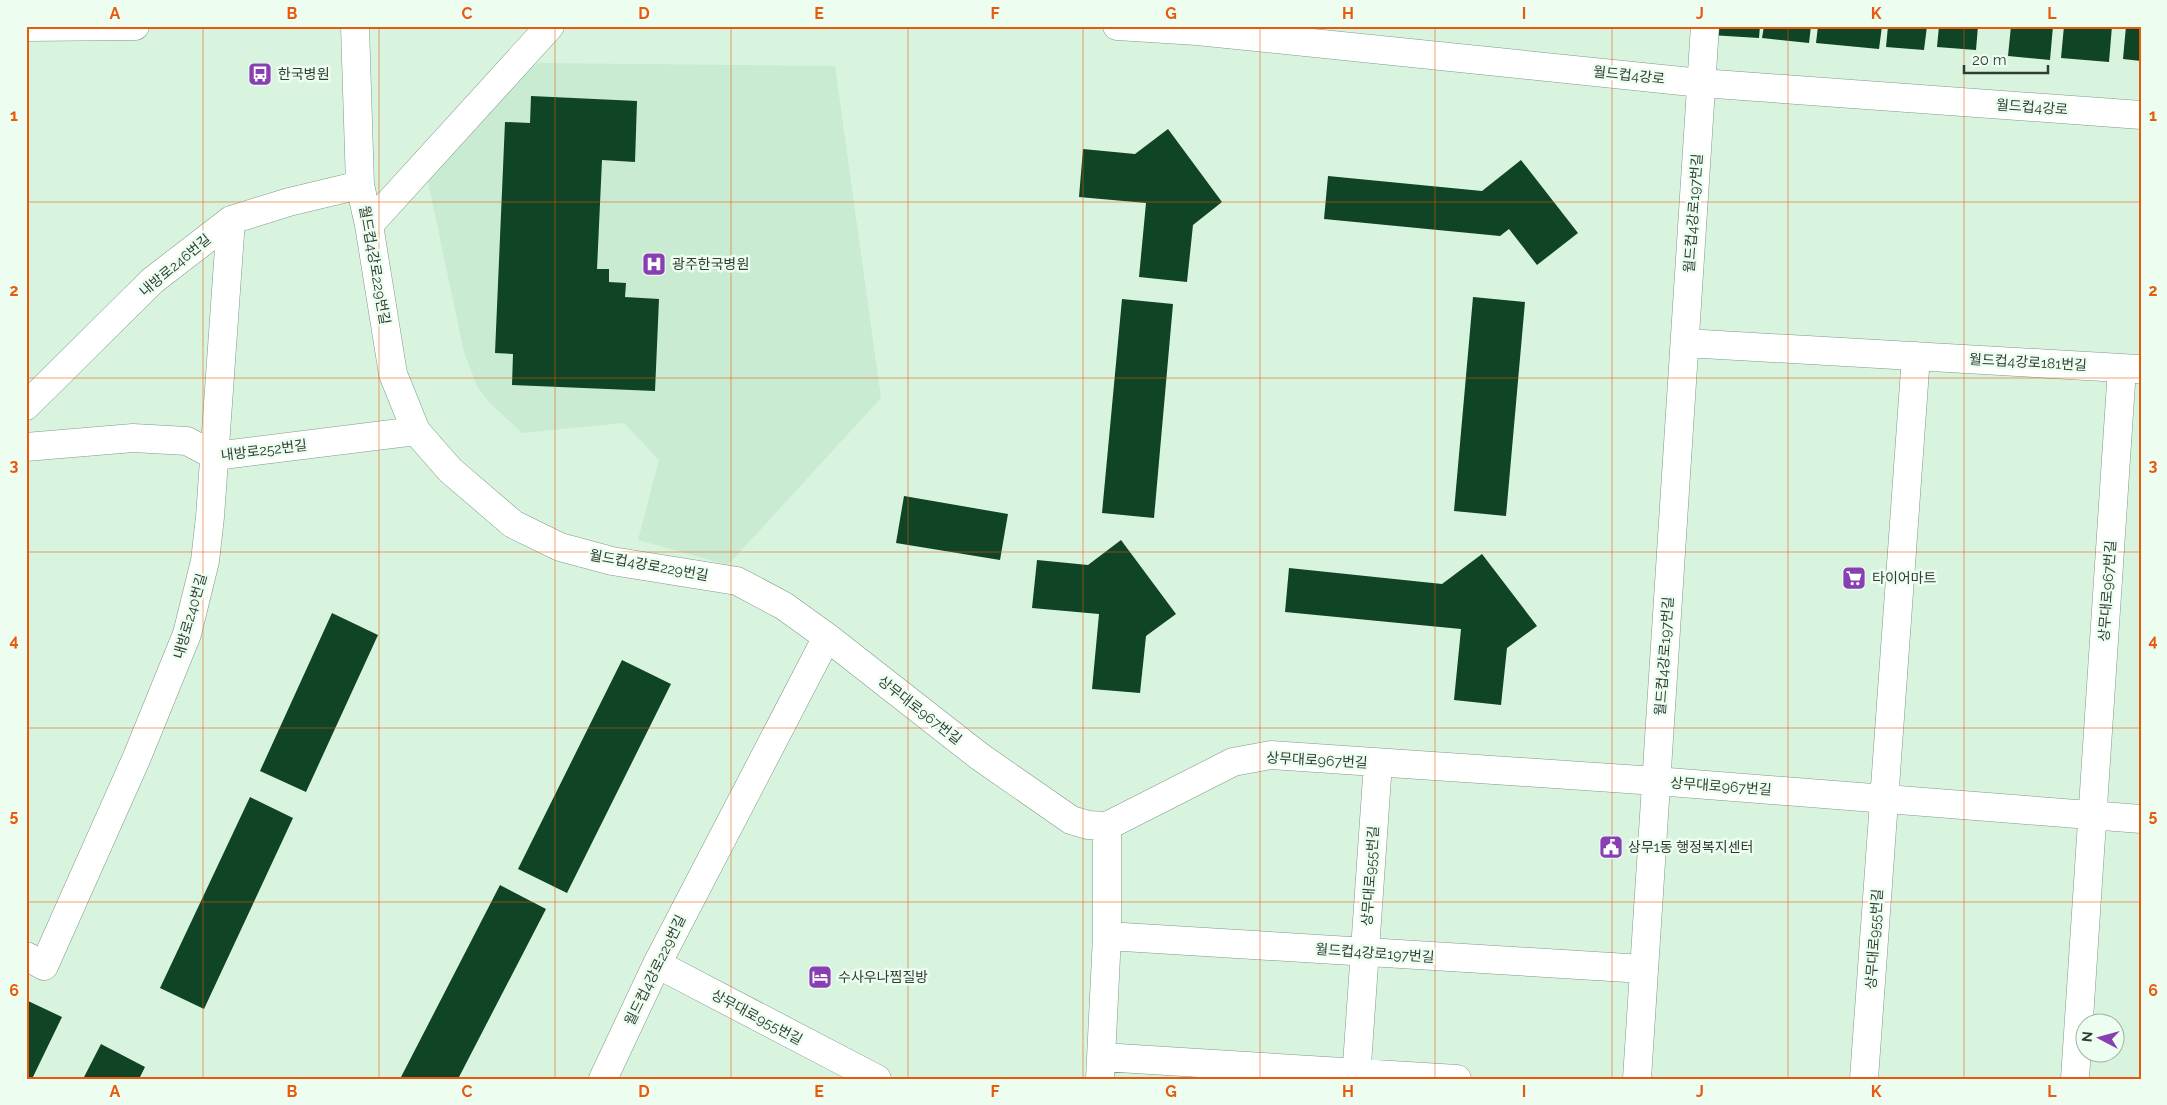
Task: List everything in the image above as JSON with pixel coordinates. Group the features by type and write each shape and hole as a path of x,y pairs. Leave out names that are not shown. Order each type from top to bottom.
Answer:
{"street":[{"path":"26,27 135,26"},
{"name":"월드컵4강로229번길","path":"355,26 360,185 369,225 392,374 416,431 450,470 513,524 560,547 612,561 737,581 784,606 826,637 657,964 603,1079"},
{"path":"369,225 550,26"},
{"name":"월드컵4강로","path":"1117,26 1197,29 1701,83 2141,115"},
{"name":"월드컵4강로197번길","path":"1637,1079 1705,26"},
{"name":"내방로246번길","path":"26,406 152,281 231,220 289,202 360,185"},
{"name":"내방로240번길","path":"26,956 44,966 140,749 187,634 205,561 215,456 231,220"},
{"path":"1685,343 1916,356 1884,799"},
{"name":"월드컵4강로181번길","path":"1916,356 2132,368"},
{"name":"상무대로967번길","path":"2093,815 2132,368"},
{"name":"내방로252번길","path":"26,448 133,438 187,441 215,456 416,431"},
{"name":"상무대로967번길","path":"826,637 979,756 1071,820 1088,825 1107,826 1233,762 1271,755 2141,819"},
{"name":"상무대로955번길","path":"1356,1075 1378,763"},
{"name":"상무대로955번길","path":"1864,1079 1884,799"},
{"path":"2075,1079 2093,815"},
{"path":"1107,826 1107,936 1101,1068 1457,1079"},
{"name":"월드컵4강로197번길","path":"1107,936 1644,969"},
{"name":"상무대로955번길","path":"657,964 862,1076"}],"shaded area":[{"name":"광주한국병원","path":"539,63 835,66 881,398 728,565 638,540 659,460 624,423 522,433 489,402 477,386 464,352 427,177 509,83"}],"building":[{"path":"1710,26 1760,26 1759,38 1710,35"},
{"path":"1764,26 1811,26 1809,43 1762,38"},
{"path":"1818,26 1882,26 1879,49 1816,43"},
{"path":"1888,26 1927,26 1924,50 1886,47"},
{"path":"1939,26 1978,26 1976,50 1937,47"},
{"path":"2011,26 2053,26 2050,60 2008,56"},
{"path":"2064,26 2112,26 2109,62 2061,58"},
{"path":"2126,26 2141,26 2141,61 2123,59"},
{"path":"531,96 637,101 635,162 602,160 597,269 609,269 609,282 626,283 625,297 659,299 655,391 512,385 513,354 495,353 505,122 530,123"},
{"path":"1168,129 1222,202 1193,225 1187,282 1139,277 1146,203 1079,197 1083,149 1135,154"},
{"path":"1521,160 1578,233 1537,265 1509,229 1500,236 1324,219 1328,176 1482,191"},
{"path":"1473,297 1525,302 1506,516 1454,511"},
{"path":"1122,299 1173,304 1154,518 1102,513"},
{"path":"904,496 1008,514 1000,560 896,543"},
{"path":"1121,540 1176,614 1146,636 1140,693 1092,689 1099,614 1032,608 1037,560 1088,565"},
{"path":"1482,554 1537,626 1507,648 1501,705 1454,700 1461,629 1285,612 1289,568 1442,584"},
{"path":"332,613 378,635 306,792 260,771"},
{"path":"622,660 671,684 567,893 518,869"},
{"path":"250,797 293,818 204,1009 160,988"},
{"path":"500,885 546,909 458,1079 400,1079"},
{"path":"26,1000 62,1017 32,1079 26,1079"},
{"path":"101,1044 145,1067 139,1079 83,1079"}],"place":[{"name":"한국병원","path":"260,74"},
{"name":"광주한국병원","path":"654,264"},
{"name":"타이어마트","path":"1854,578"},
{"name":"상무1동 행정복지센터","path":"1611,847"},
{"name":"수사우나찜질방","path":"820,977"}]}
